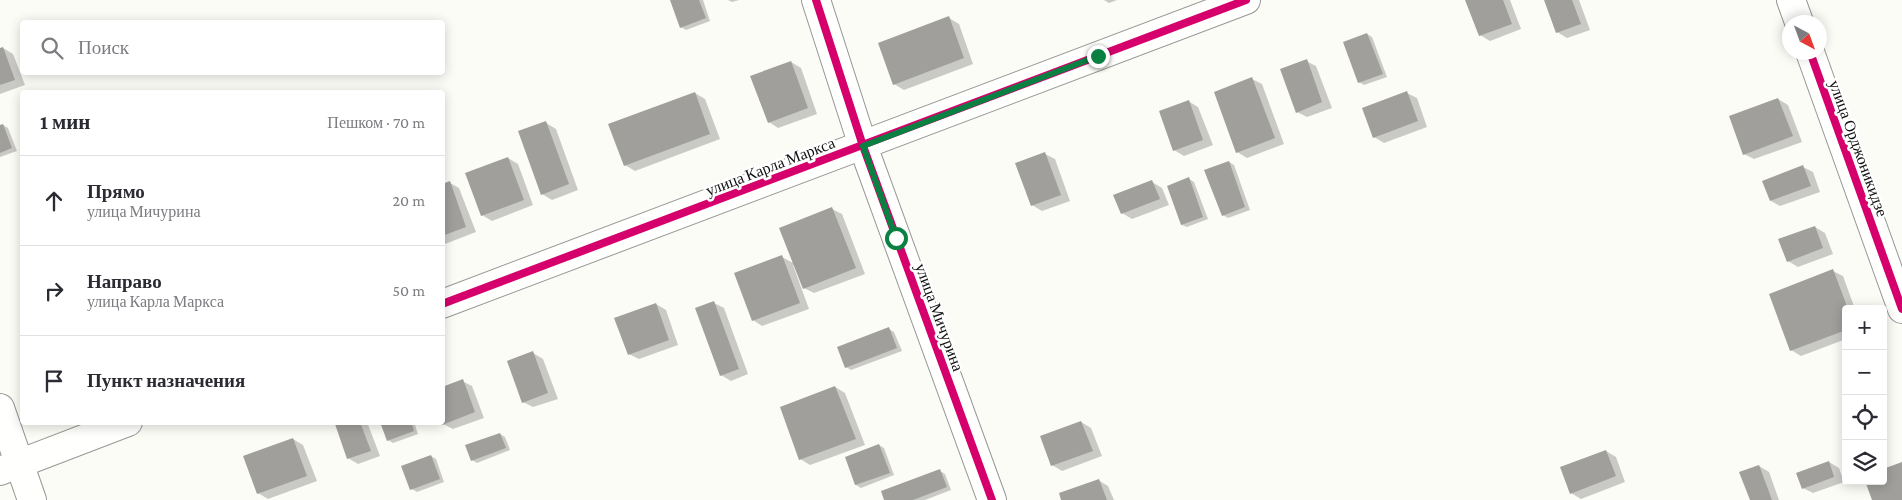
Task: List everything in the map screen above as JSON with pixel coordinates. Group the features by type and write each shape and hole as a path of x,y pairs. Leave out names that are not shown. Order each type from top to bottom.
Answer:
{"street":[{"name":"улица Мичурина","path":"816,0 863,146 992,500"},
{"name":"улица Карла Маркса","path":"445,303 1246,0"},
{"path":"1791,0 1796,15"},
{"name":"улица Орджоникидзе","path":"1813,60 1902,309"},
{"path":"0,408 10,467 32,500"},
{"path":"10,467 120,425"}],"building":[{"path":"670,0 699,0 706,18 680,28"},
{"path":"1465,0 1503,0 1512,24 1479,36"},
{"path":"1544,0 1572,0 1581,24 1556,33"},
{"path":"949,16 964,58 893,85 878,43"},
{"path":"1367,33 1383,74 1358,83 1343,42"},
{"path":"3,47 15,80 0,85 0,48"},
{"path":"1307,59 1322,102 1296,113 1280,69"},
{"path":"791,61 808,108 768,123 750,76"},
{"path":"1252,77 1275,138 1236,153 1214,92"},
{"path":"1407,91 1418,121 1373,138 1362,108"},
{"path":"695,92 710,134 624,166 608,124"},
{"path":"1778,98 1793,136 1743,155 1729,116"},
{"path":"1189,100 1203,140 1173,151 1159,111"},
{"path":"546,121 569,184 541,195 518,131"},
{"path":"3,124 12,148 0,153 0,125"},
{"path":"1045,152 1061,195 1031,206 1015,163"},
{"path":"508,157 524,200 481,216 465,173"},
{"path":"1229,161 1245,207 1222,216 1204,170"},
{"path":"1803,165 1811,186 1770,201 1762,181"},
{"path":"1189,177 1203,217 1181,225 1167,186"},
{"path":"1152,180 1160,199 1121,214 1113,195"},
{"path":"450,181 466,227 445,235 445,183"},
{"path":"832,207 856,268 803,289 779,228"},
{"path":"1815,226 1823,248 1787,262 1778,239"},
{"path":"782,255 800,303 752,321 734,273"},
{"path":"1833,269 1846,305 1842,305 1842,332 1790,351 1769,294"},
{"path":"714,301 739,369 720,376 695,308"},
{"path":"656,303 669,340 628,355 614,318"},
{"path":"889,327 897,348 845,368 837,347"},
{"path":"533,351 548,393 522,403 507,361"},
{"path":"463,379 475,412 445,424 445,386"},
{"path":"835,386 856,439 799,460 780,407"},
{"path":"1081,421 1093,451 1051,466 1040,436"},
{"path":"335,425 361,425 371,451 347,459"},
{"path":"381,425 412,425 414,431 387,441"},
{"path":"500,433 506,448 471,461 465,445"},
{"path":"293,438 307,476 257,494 243,456"},
{"path":"879,444 890,473 855,485 845,457"},
{"path":"1606,450 1616,476 1570,494 1560,467"},
{"path":"431,455 440,479 410,490 401,466"},
{"path":"1829,461 1834,477 1802,489 1796,473"},
{"path":"1902,462 1902,500 1872,500 1866,485 1887,485 1887,468"},
{"path":"1759,465 1772,500 1750,500 1739,472"},
{"path":"940,469 947,487 913,500 884,500 881,491"},
{"path":"1099,479 1107,500 1061,500 1059,493"}],"cycle path":[{"path":"816,0 863,146 992,500"},
{"path":"445,303 1246,0"},
{"path":"1813,60 1902,309"}],"route":[{"path":"896,238 863,146 1098,56"}]}
